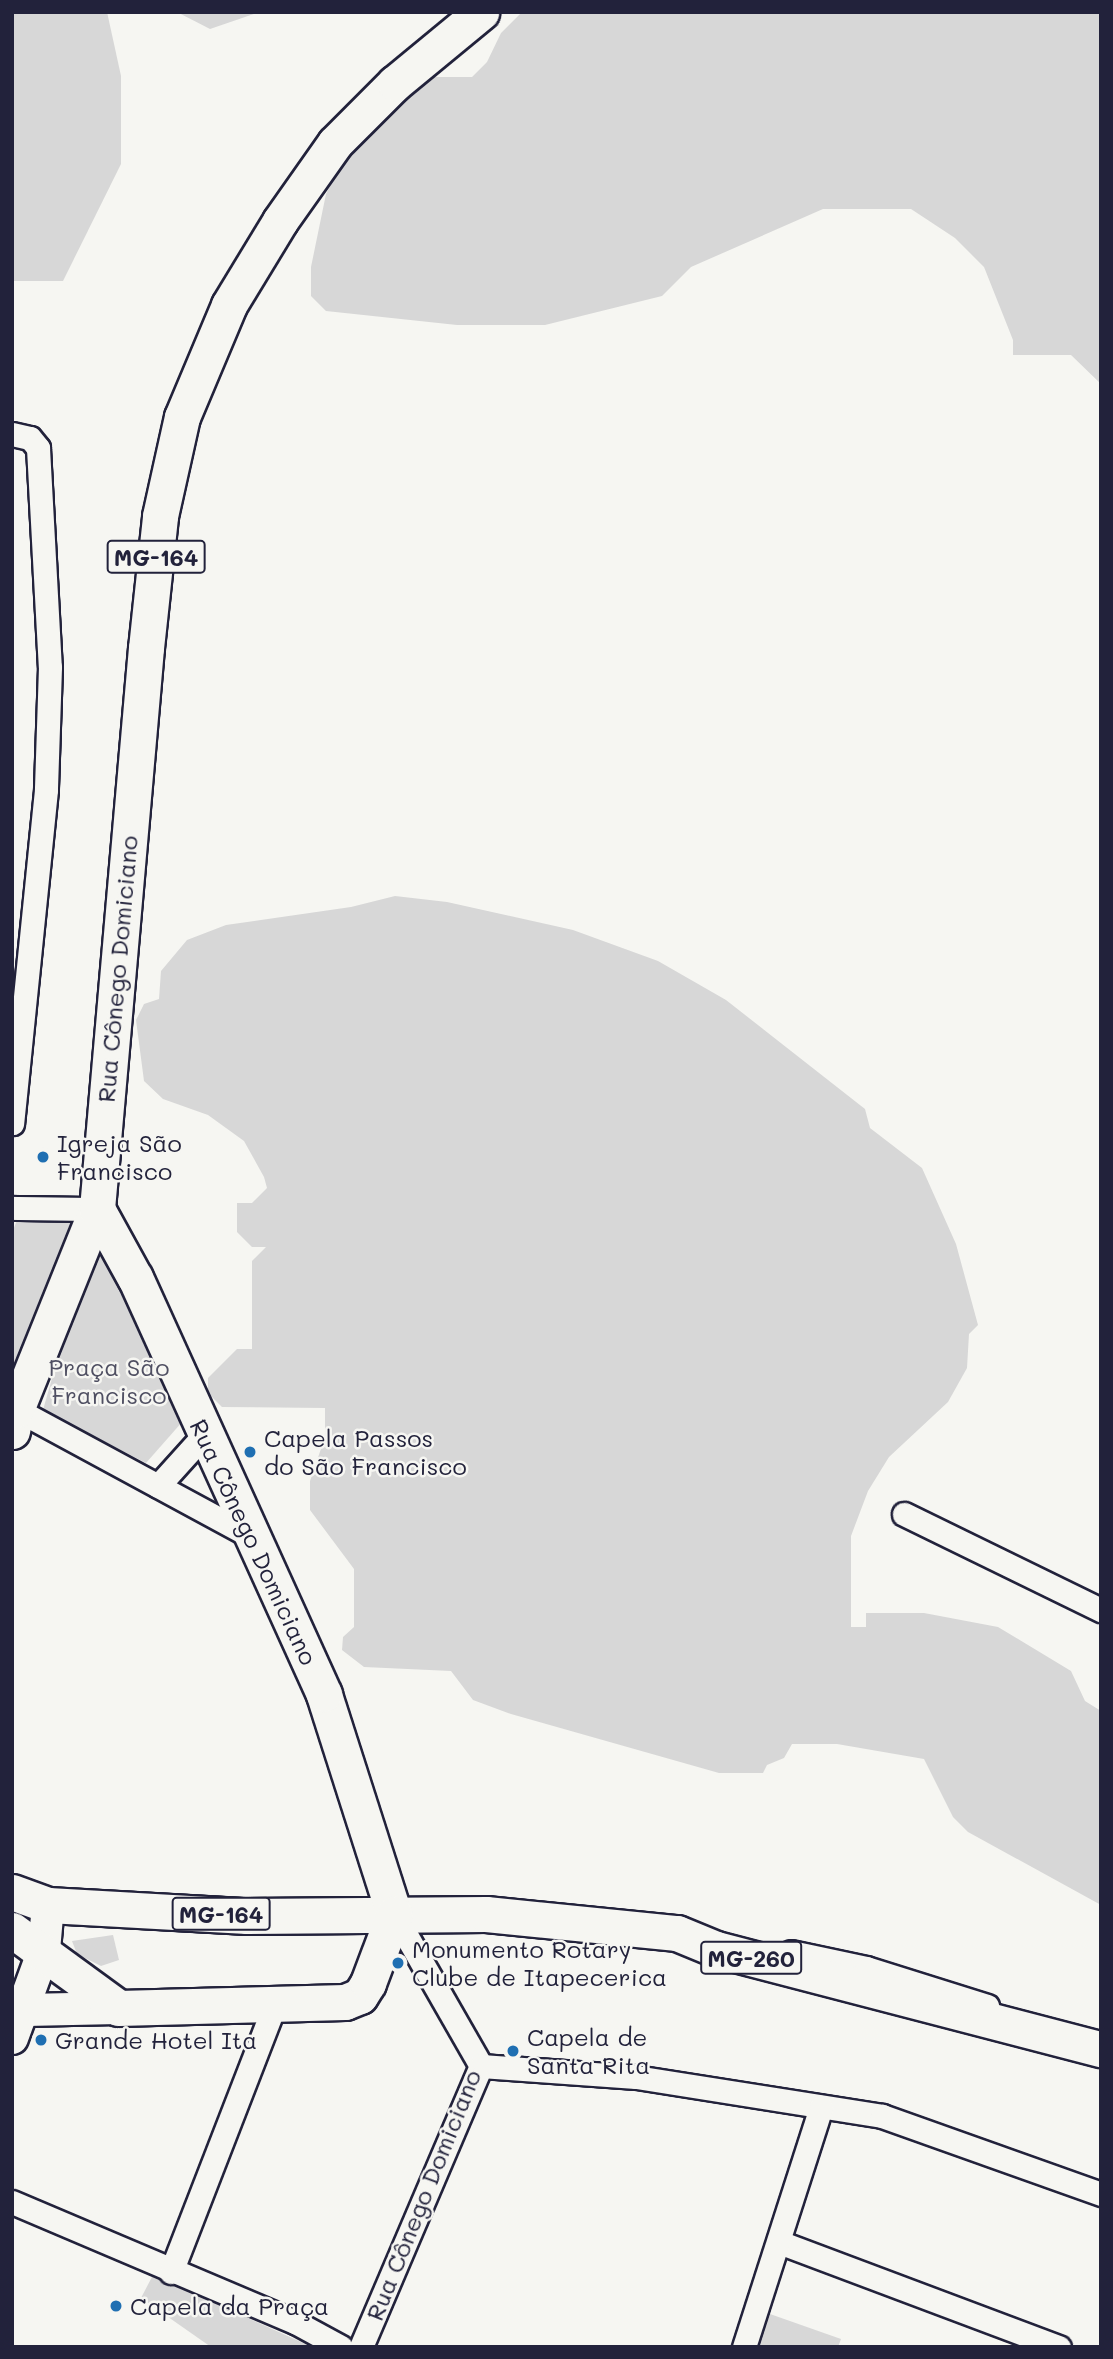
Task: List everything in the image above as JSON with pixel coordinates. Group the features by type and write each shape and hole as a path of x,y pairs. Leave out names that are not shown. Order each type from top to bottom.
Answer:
{"main road":[{"name":"Rua Cônego Domiciano","path":"394,1914 342,1743 324,1694 254,1538 203,1436 135,1278 97,1209 160,516 182,417 229,305 280,221 335,144 395,83 481,12"},
{"name":"MG-164","path":"14,1416 97,1209"},
{"name":"MG-164","path":"12,1892 48,1905 247,1916 394,1914"},
{"path":"12,2038 26,2010 44,1950 48,1905"},
{"name":"MG-260","path":"394,1914 486,1914 677,1933 716,1949 1101,2049"},
{"path":"26,2010 274,2006 345,2002 360,1996 394,1914"},
{"path":"12,1930 44,1950 118,2008"}],"street":[{"path":"12,1123 46,790 50,667 38,448 30,438 15,434"},
{"path":"12,1208 97,1209"},
{"path":"14,1416 158,1486 254,1538"},
{"path":"158,1486 203,1436"},
{"path":"904,1514 1101,1610"},
{"name":"Rua Cônego Domiciano","path":"361,2347 481,2066 394,1914"},
{"path":"171,2272 274,2006"},
{"path":"481,2066 636,2077 882,2116 1101,2194"},
{"path":"744,2347 821,2106"},
{"path":"12,2202 171,2272 295,2322 341,2347"},
{"path":"779,2242 1059,2347"}],"green space":[{"path":"12,12 107,12 121,76 121,164 63,281 12,281"},
{"path":"177,12 260,12 210,29"},
{"path":"522,12 1101,12 1101,384 1071,355 1013,355 1013,340 984,267 955,238 911,209 823,209 691,267 662,296 545,325 457,325 326,311 311,296 311,267 326,194 355,135 428,77 472,77 487,62 501,33"},
{"path":"395,896 447,902 573,930 658,961 726,1000 865,1109 870,1128 922,1168 956,1244 978,1325 969,1334 967,1368 948,1402 889,1457 868,1491 851,1536 851,1627 866,1627 866,1613 924,1613 998,1627 1071,1671 1085,1701 1101,1711 1101,1905 968,1832 953,1817 924,1759 837,1744 792,1744 784,1758 767,1765 763,1773 719,1773 511,1714 473,1700 451,1671 364,1667 342,1650 343,1637 354,1627 354,1569 310,1510 310,1481 325,1437 325,1408 222,1407 208,1393 208,1378 237,1349 252,1349 252,1261 266,1247 252,1247 237,1232 237,1203 252,1203 267,1188 264,1177 244,1141 208,1115 163,1099 144,1081 136,1020 144,1004 159,999 161,971 187,940 226,925 351,907"},
{"path":"19,1215 90,1216 12,1375 12,1233"},
{"name":"Praça São Francisco","path":"95,1227 183,1421 146,1463 43,1410"},
{"path":"113,1935 119,1960 101,1966 77,1954 72,1941"},
{"path":"153,2275 312,2347 211,2347 141,2298"},
{"path":"770,2314 841,2339 838,2347 758,2347"}],"place":[{"name":"Igreja São Francisco","path":"43,1157"},
{"name":"Capela Passos do São Francisco","path":"250,1452"},
{"name":"Monumento Rotary Clube de Itapecerica","path":"398,1963"},
{"name":"Grande Hotel Ita","path":"41,2040"},
{"name":"Capela de Santa Rita","path":"513,2051"},
{"name":"Capela da Praça","path":"116,2306"}]}
